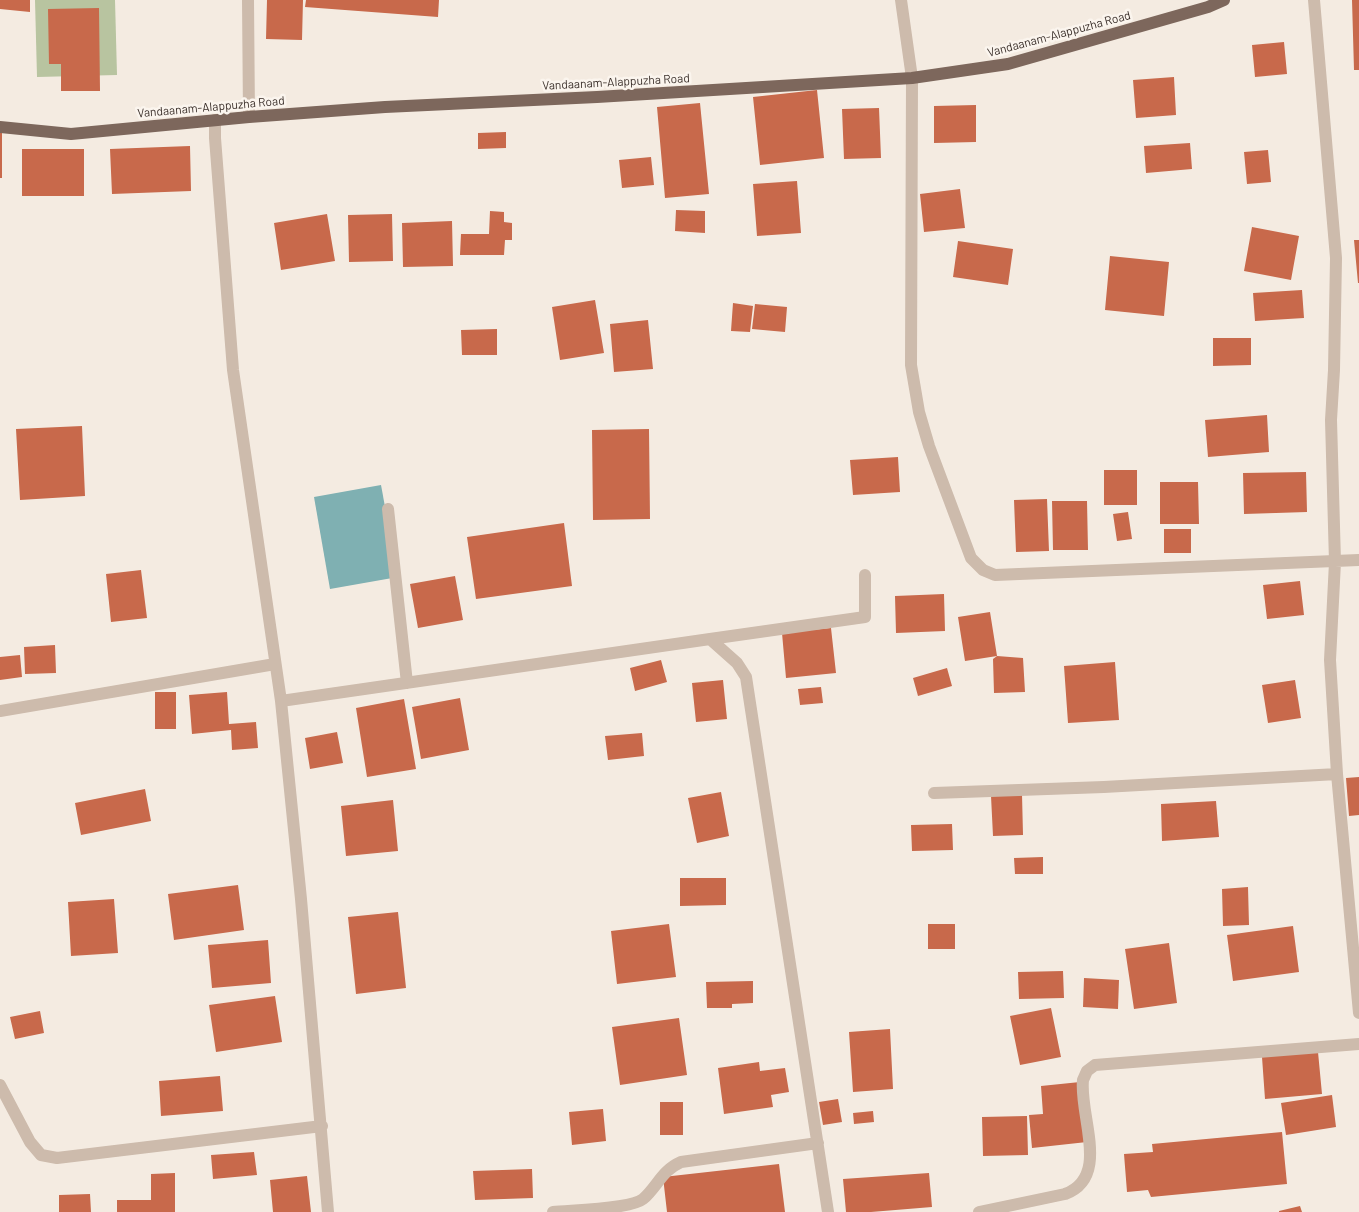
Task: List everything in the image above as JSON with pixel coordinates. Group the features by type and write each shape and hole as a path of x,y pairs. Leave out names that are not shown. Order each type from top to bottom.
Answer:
{"main road":[{"name":"Vandaanam-Alappuzha Road","path":"0,127 71,134 249,117 384,107 597,97 912,78 1008,64 1224,0"}],"street":[{"path":"248,0 249,117"},
{"path":"901,0 912,78 911,365 919,412 929,446 971,558 983,570 996,575 1359,560"},
{"path":"1314,0 1336,258 1331,420 1335,562 1330,660 1337,774 1359,1013"},
{"path":"215,120 233,370 281,701 322,1126 328,1212"},
{"path":"388,509 407,683"},
{"path":"281,701 865,617 865,575"},
{"path":"710,639 737,663 746,677 828,1212"},
{"path":"0,711 275,664"},
{"path":"934,793 1104,787 1337,774"},
{"path":"979,1212 1065,1194 1074,1191 1081,1185 1087,1177 1091,1161 1083,1080 1087,1071 1095,1064 1359,1044"},
{"path":"0,1085 30,1142 40,1154 57,1158 322,1126"},
{"path":"552,1212 638,1203 647,1195 664,1173 681,1162 818,1143"}],"green space":[{"path":"35,0 115,0 117,75 37,77"}],"water":[{"path":"381,485 398,577 330,589 314,497"}],"building":[{"path":"0,0 30,0 30,12 0,9"},
{"path":"267,0 303,0 302,40 266,39"},
{"path":"306,0 439,0 438,17 305,7"},
{"path":"1352,0 1359,0 1359,70 1354,70"},
{"path":"99,8 100,91 61,91 61,64 49,64 48,9"},
{"path":"1284,42 1287,74 1255,77 1252,45"},
{"path":"1174,77 1176,115 1136,118 1133,80"},
{"path":"817,90 824,158 760,165 753,97"},
{"path":"700,103 709,194 665,198 657,107"},
{"path":"976,105 976,142 934,143 934,106"},
{"path":"879,108 881,158 844,159 842,109"},
{"path":"506,132 506,148 478,149 478,133"},
{"path":"0,133 2,133 2,178 0,178"},
{"path":"1190,143 1192,169 1146,173 1144,146"},
{"path":"190,146 191,191 112,194 110,149"},
{"path":"22,149 84,149 84,196 22,196"},
{"path":"1268,150 1271,182 1247,184 1244,152"},
{"path":"651,157 654,185 622,188 619,160"},
{"path":"797,181 801,233 757,236 753,184"},
{"path":"960,189 965,228 924,232 920,194"},
{"path":"676,210 705,211 705,233 675,231"},
{"path":"490,211 504,212 504,222 512,223 512,240 505,240 504,255 460,255 461,234 489,234"},
{"path":"327,214 335,261 281,270 274,223"},
{"path":"392,214 393,261 349,262 348,215"},
{"path":"452,221 453,266 403,267 402,223"},
{"path":"1252,227 1299,236 1291,280 1244,271"},
{"path":"1354,240 1359,240 1359,283 1358,283"},
{"path":"958,241 1013,249 1008,285 953,277"},
{"path":"1110,256 1169,262 1164,316 1105,310"},
{"path":"1302,290 1304,318 1255,321 1253,293"},
{"path":"595,300 604,353 560,360 552,307"},
{"path":"733,303 753,306 750,332 731,331"},
{"path":"755,304 787,307 785,332 752,329"},
{"path":"648,320 653,369 614,372 610,324"},
{"path":"497,329 497,355 462,355 461,330"},
{"path":"1213,338 1251,338 1251,365 1213,366"},
{"path":"1267,415 1269,452 1208,457 1205,420"},
{"path":"82,426 85,496 20,500 16,429"},
{"path":"649,429 650,519 593,520 592,430"},
{"path":"898,457 900,492 853,495 850,460"},
{"path":"1104,470 1137,470 1137,505 1104,505"},
{"path":"1306,472 1307,512 1244,514 1243,473"},
{"path":"1160,482 1198,482 1199,524 1160,524"},
{"path":"1047,499 1049,551 1016,552 1014,500"},
{"path":"1052,501 1087,501 1088,550 1053,550"},
{"path":"1128,512 1132,539 1117,541 1113,514"},
{"path":"564,523 572,586 476,599 467,537"},
{"path":"1164,529 1191,529 1191,553 1164,553"},
{"path":"141,570 147,618 111,622 106,574"},
{"path":"455,576 463,620 418,628 410,584"},
{"path":"1300,581 1304,615 1267,619 1263,585"},
{"path":"944,594 945,631 896,633 895,596"},
{"path":"990,612 997,656 965,661 958,617"},
{"path":"831,628 836,673 786,678 782,633"},
{"path":"55,645 56,673 25,674 24,647"},
{"path":"20,655 22,677 0,680 0,657"},
{"path":"997,656 1023,658 1025,692 994,693 993,659"},
{"path":"661,660 667,682 635,691 630,668"},
{"path":"1115,662 1119,720 1068,723 1064,666"},
{"path":"947,668 952,686 918,696 913,678"},
{"path":"723,680 727,719 696,722 692,683"},
{"path":"1295,680 1301,718 1268,723 1262,685"},
{"path":"821,687 823,703 800,705 798,689"},
{"path":"155,692 176,692 176,729 155,729"},
{"path":"227,692 229,724 256,722 258,748 232,750 231,730 192,734 189,695"},
{"path":"460,698 469,750 421,759 412,707"},
{"path":"404,699 416,769 367,777 356,708"},
{"path":"337,732 343,763 310,769 305,738"},
{"path":"642,733 644,756 608,760 605,736"},
{"path":"1359,777 1359,815 1349,816 1346,778"},
{"path":"145,789 151,821 81,835 75,803"},
{"path":"721,792 729,836 697,843 688,798"},
{"path":"1022,794 1023,835 993,836 991,796"},
{"path":"393,800 398,851 346,856 341,806"},
{"path":"1216,801 1219,837 1162,841 1161,804"},
{"path":"952,824 953,850 912,851 911,825"},
{"path":"1043,857 1043,874 1015,874 1014,858"},
{"path":"680,878 726,878 726,905 680,906"},
{"path":"238,885 244,930 174,940 168,894"},
{"path":"1248,887 1249,925 1223,926 1222,889"},
{"path":"114,899 118,953 71,956 68,902"},
{"path":"398,912 406,988 356,994 348,917"},
{"path":"669,924 676,977 617,984 611,931"},
{"path":"928,924 955,924 955,949 928,949"},
{"path":"1293,926 1299,972 1233,981 1227,935"},
{"path":"268,940 271,983 212,988 208,945"},
{"path":"1169,943 1177,1003 1134,1009 1125,949"},
{"path":"1063,971 1064,998 1019,999 1018,972"},
{"path":"1084,978 1119,980 1118,1009 1083,1007"},
{"path":"753,981 753,1003 732,1004 732,1008 707,1008 706,982"},
{"path":"275,996 282,1042 216,1052 209,1005"},
{"path":"1051,1008 1061,1057 1020,1065 1010,1016"},
{"path":"40,1011 44,1033 15,1039 10,1017"},
{"path":"679,1018 687,1075 620,1085 612,1027"},
{"path":"890,1029 893,1089 853,1092 849,1032"},
{"path":"1318,1052 1322,1094 1265,1099 1262,1057"},
{"path":"759,1062 760,1071 785,1068 789,1092 771,1095 773,1107 724,1114 718,1068"},
{"path":"220,1076 223,1111 161,1116 159,1081"},
{"path":"1080,1082 1087,1142 1032,1148 1029,1115 1043,1114 1041,1086"},
{"path":"1332,1095 1336,1127 1286,1135 1281,1103"},
{"path":"838,1099 842,1122 823,1125 819,1102"},
{"path":"660,1102 683,1102 683,1135 660,1135"},
{"path":"603,1109 606,1141 572,1145 569,1112"},
{"path":"873,1111 874,1122 854,1124 853,1113"},
{"path":"1027,1116 1028,1155 983,1156 982,1117"},
{"path":"1282,1132 1287,1184 1151,1197 1148,1190 1127,1192 1124,1154 1153,1152 1152,1144"},
{"path":"254,1152 257,1175 213,1179 211,1155"},
{"path":"779,1164 785,1212 667,1212 663,1177"},
{"path":"532,1169 533,1198 475,1200 473,1171"},
{"path":"175,1173 175,1212 117,1212 117,1200 151,1200 151,1174"},
{"path":"929,1173 932,1207 846,1212 843,1179"},
{"path":"307,1176 311,1212 273,1212 270,1180"},
{"path":"90,1194 91,1212 59,1212 59,1195"},
{"path":"1300,1206 1302,1212 1279,1212 1279,1211"}]}
